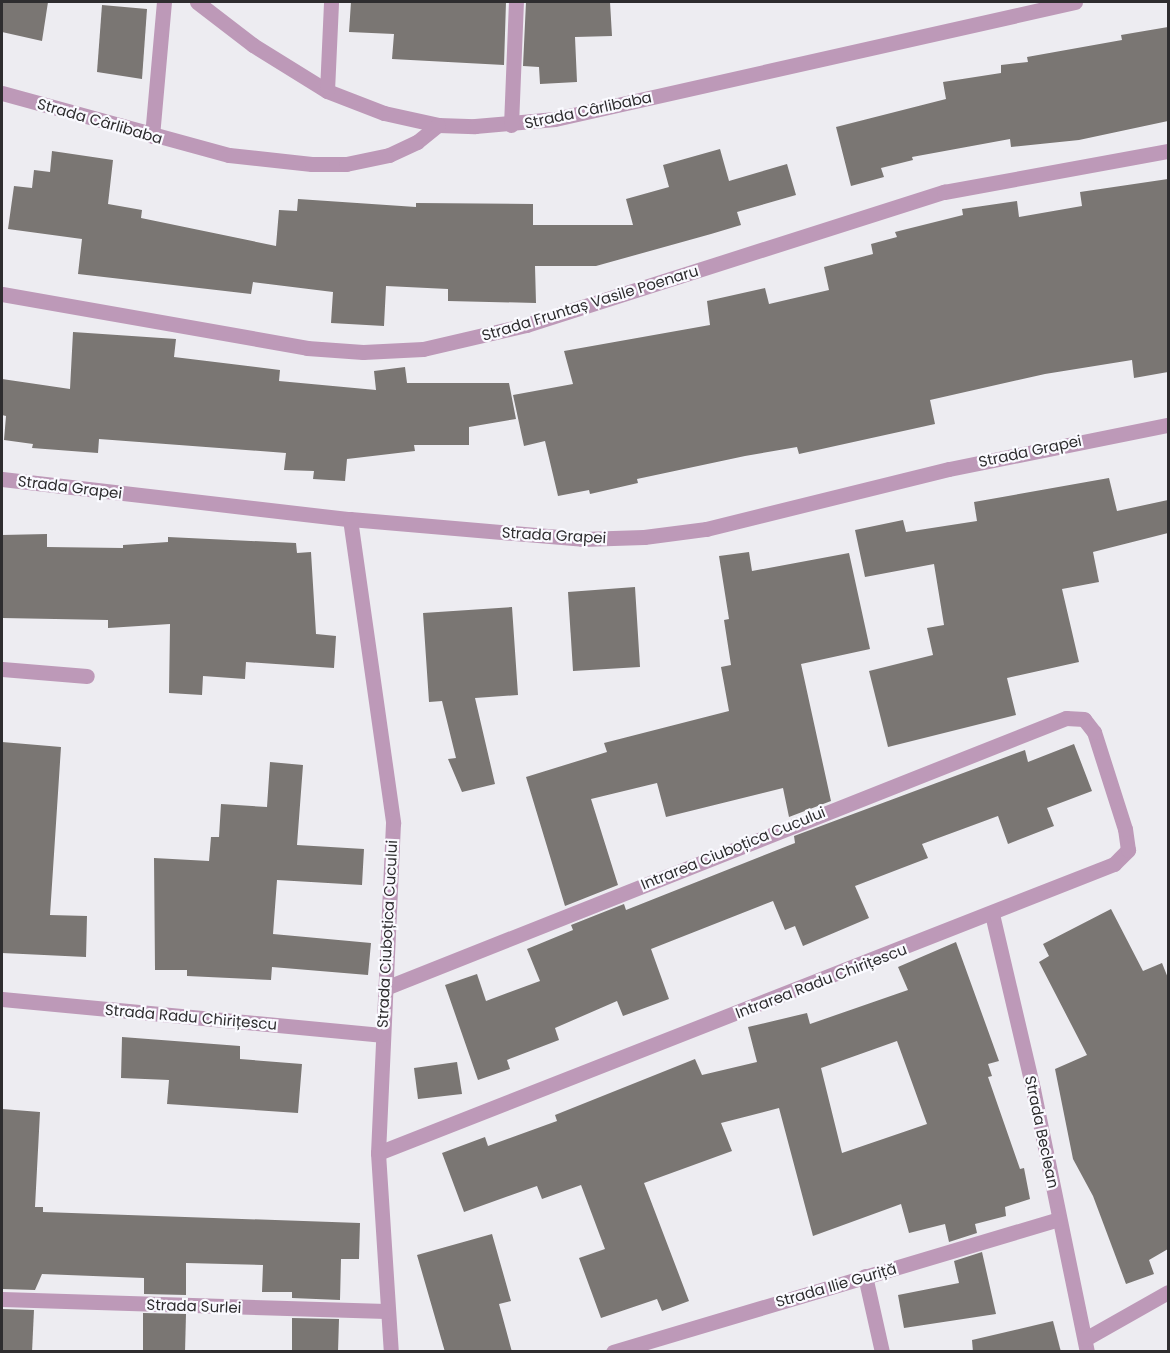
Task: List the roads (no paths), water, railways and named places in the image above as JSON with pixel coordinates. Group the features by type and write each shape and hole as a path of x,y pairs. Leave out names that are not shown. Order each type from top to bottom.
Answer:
{"street":[{"path":"152,136 164,2"},
{"path":"197,2 253,45 327,91 384,113 438,126"},
{"path":"327,91 331,2"},
{"path":"511,126 516,2"},
{"name":"Strada Cârlibaba","path":"2,93 152,136 240,157 346,164 389,155 417,142 438,126 511,126 555,119 1075,2"},
{"name":"Strada Fruntaș Vasile Poenaru","path":"2,294 307,348 363,352 423,349 526,325 944,192 1168,151"},
{"name":"Strada Grapei","path":"2,479 350,519 582,539 644,537 706,529 949,469 1168,425"},
{"name":"Strada Ciuboțica Cucului","path":"350,519 393,823 381,1035 378,1154 386,1311 391,1352"},
{"path":"2,669 87,676"},
{"name":"Intrarea Ciuboțica Cucului","path":"385,988 903,780 1066,718 1084,719"},
{"name":"Intrarea Radu Chirițescu","path":"378,1154 1114,864 1128,850 1094,732 1084,719"},
{"name":"Strada Beclean","path":"992,914 1086,1345"},
{"name":"Strada Radu Chirițescu","path":"2,999 381,1035"},
{"name":"Strada Ilie Guriță","path":"613,1352 1059,1219"},
{"path":"866,1276 882,1352"},
{"path":"1086,1345 1168,1292"},
{"name":"Strada Surlei","path":"2,1299 386,1311"},
{"path":"666,1335 669,1352"}]}
